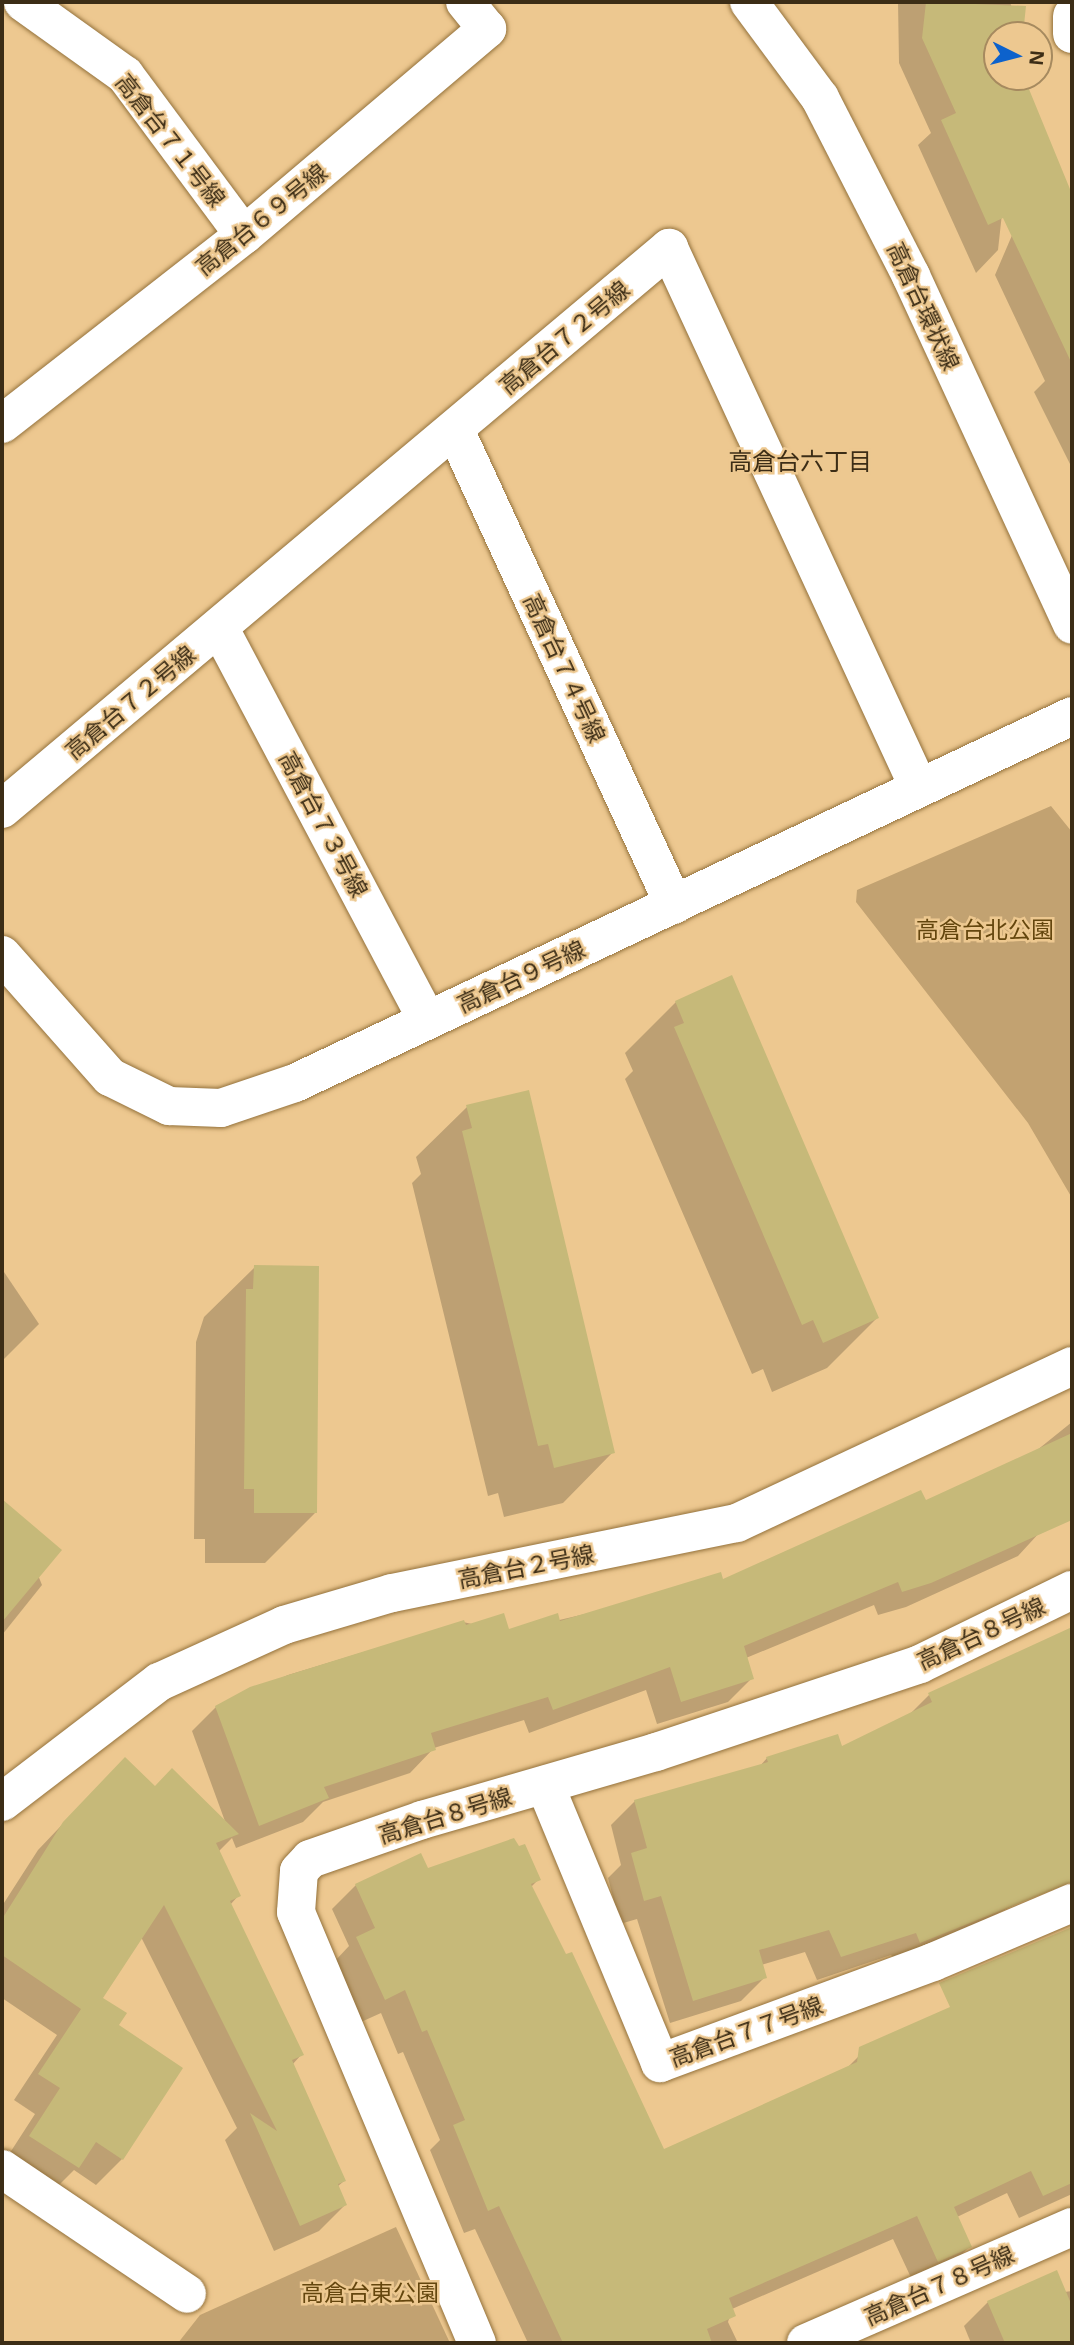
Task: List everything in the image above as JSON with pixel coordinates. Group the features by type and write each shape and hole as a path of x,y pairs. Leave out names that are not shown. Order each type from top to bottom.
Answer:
{"street":[{"name":"高倉台７１号線","path":"23,2 125,75 244,235"},
{"name":"高倉台６９号線","path":"5,413 244,235 487,29 465,2"},
{"name":"高倉台環状線","path":"749,2 820,98 911,276 1072,625"},
{"path":"1072,16 1072,34"},
{"name":"高倉台７２号線","path":"2,809 220,629 669,247 919,788"},
{"name":"高倉台７４号線","path":"455,430 674,905"},
{"name":"高倉台７３号線","path":"220,629 427,1020"},
{"name":"高倉台９号線","path":"2,955 110,1077 169,1106 221,1108 295,1083 1072,716"},
{"name":"高倉台２号線","path":"2,1802 159,1682 284,1625 392,1593 737,1523 1072,1366"},
{"name":"高倉台８号線","path":"477,2343 296,1912 294,1889 310,1859 920,1664 1072,1590"},
{"name":"高倉台７７号線","path":"545,1785 660,2063 933,1962 1072,1903"},
{"path":"2,2169 187,2294"},
{"name":"高倉台７８号線","path":"806,2343 1072,2227"}],"green space":[{"name":"高倉台北公園","path":"1051,806 1072,832 1072,1198 1028,1123 856,902 857,890"},
{"name":"高倉台東公園","path":"396,2227 450,2343 178,2343 200,2315"}],"building":[{"path":"926,2 1026,6 1024,21 983,21 983,91 1030,91 1072,194 1072,364 1003,218 988,225 941,120 956,113 922,38"},
{"path":"732,975 879,1318 823,1343 813,1320 802,1325 674,1027 684,1023 675,1001"},
{"path":"529,1090 615,1453 554,1468 548,1444 538,1446 462,1131 472,1128 466,1105"},
{"path":"254,1265 319,1266 317,1513 254,1513 254,1489 244,1489 246,1289 253,1289"},
{"path":"1072,1433 1072,1520 931,1583 902,1592 898,1582 744,1646 754,1679 681,1702 670,1667 553,1710 548,1697 431,1733 436,1750 324,1787 329,1798 259,1826 215,1706 250,1687 464,1620 466,1625 504,1613 509,1629 558,1613 560,1621 721,1572 723,1579 921,1490 926,1500"},
{"path":"2,1499 62,1550 2,1622"},
{"path":"1072,1627 1072,1882 920,1943 916,1933 841,1957 829,1930 759,1950 767,1978 693,2001 661,1896 644,1901 631,1853 647,1848 634,1800 768,1762 766,1757 838,1734 842,1746 932,1702 928,1693"},
{"path":"125,1757 155,1786 172,1768 239,1834 216,1843 241,1896 230,1901 304,2055 292,2060 346,2181 338,2184 347,2205 300,2226 250,2113 277,2131 164,1905 103,1998 127,2013 119,2025 183,2068 123,2160 96,2142 79,2168 29,2136 60,2088 38,2074 81,2009 2,1955 2,1919 63,1822"},
{"path":"514,1838 519,1846 525,1844 541,1880 531,1884 566,1954 572,1952 664,2149 857,2062 859,2047 950,2007 939,1983 1072,1927 1072,2183 1043,2196 1031,2171 954,2207 972,2247 938,2262 917,2216 729,2298 736,2316 707,2329 712,2343 563,2343 499,2206 488,2211 453,2125 465,2120 427,2030 422,2032 405,1990 385,2000 356,1937 375,1928 355,1884 421,1853 428,1868"},
{"path":"1057,2270 1072,2306 1072,2343 1005,2343 987,2301"}],"district":[{"name":"高倉台六丁目","path":"800,461"}]}
